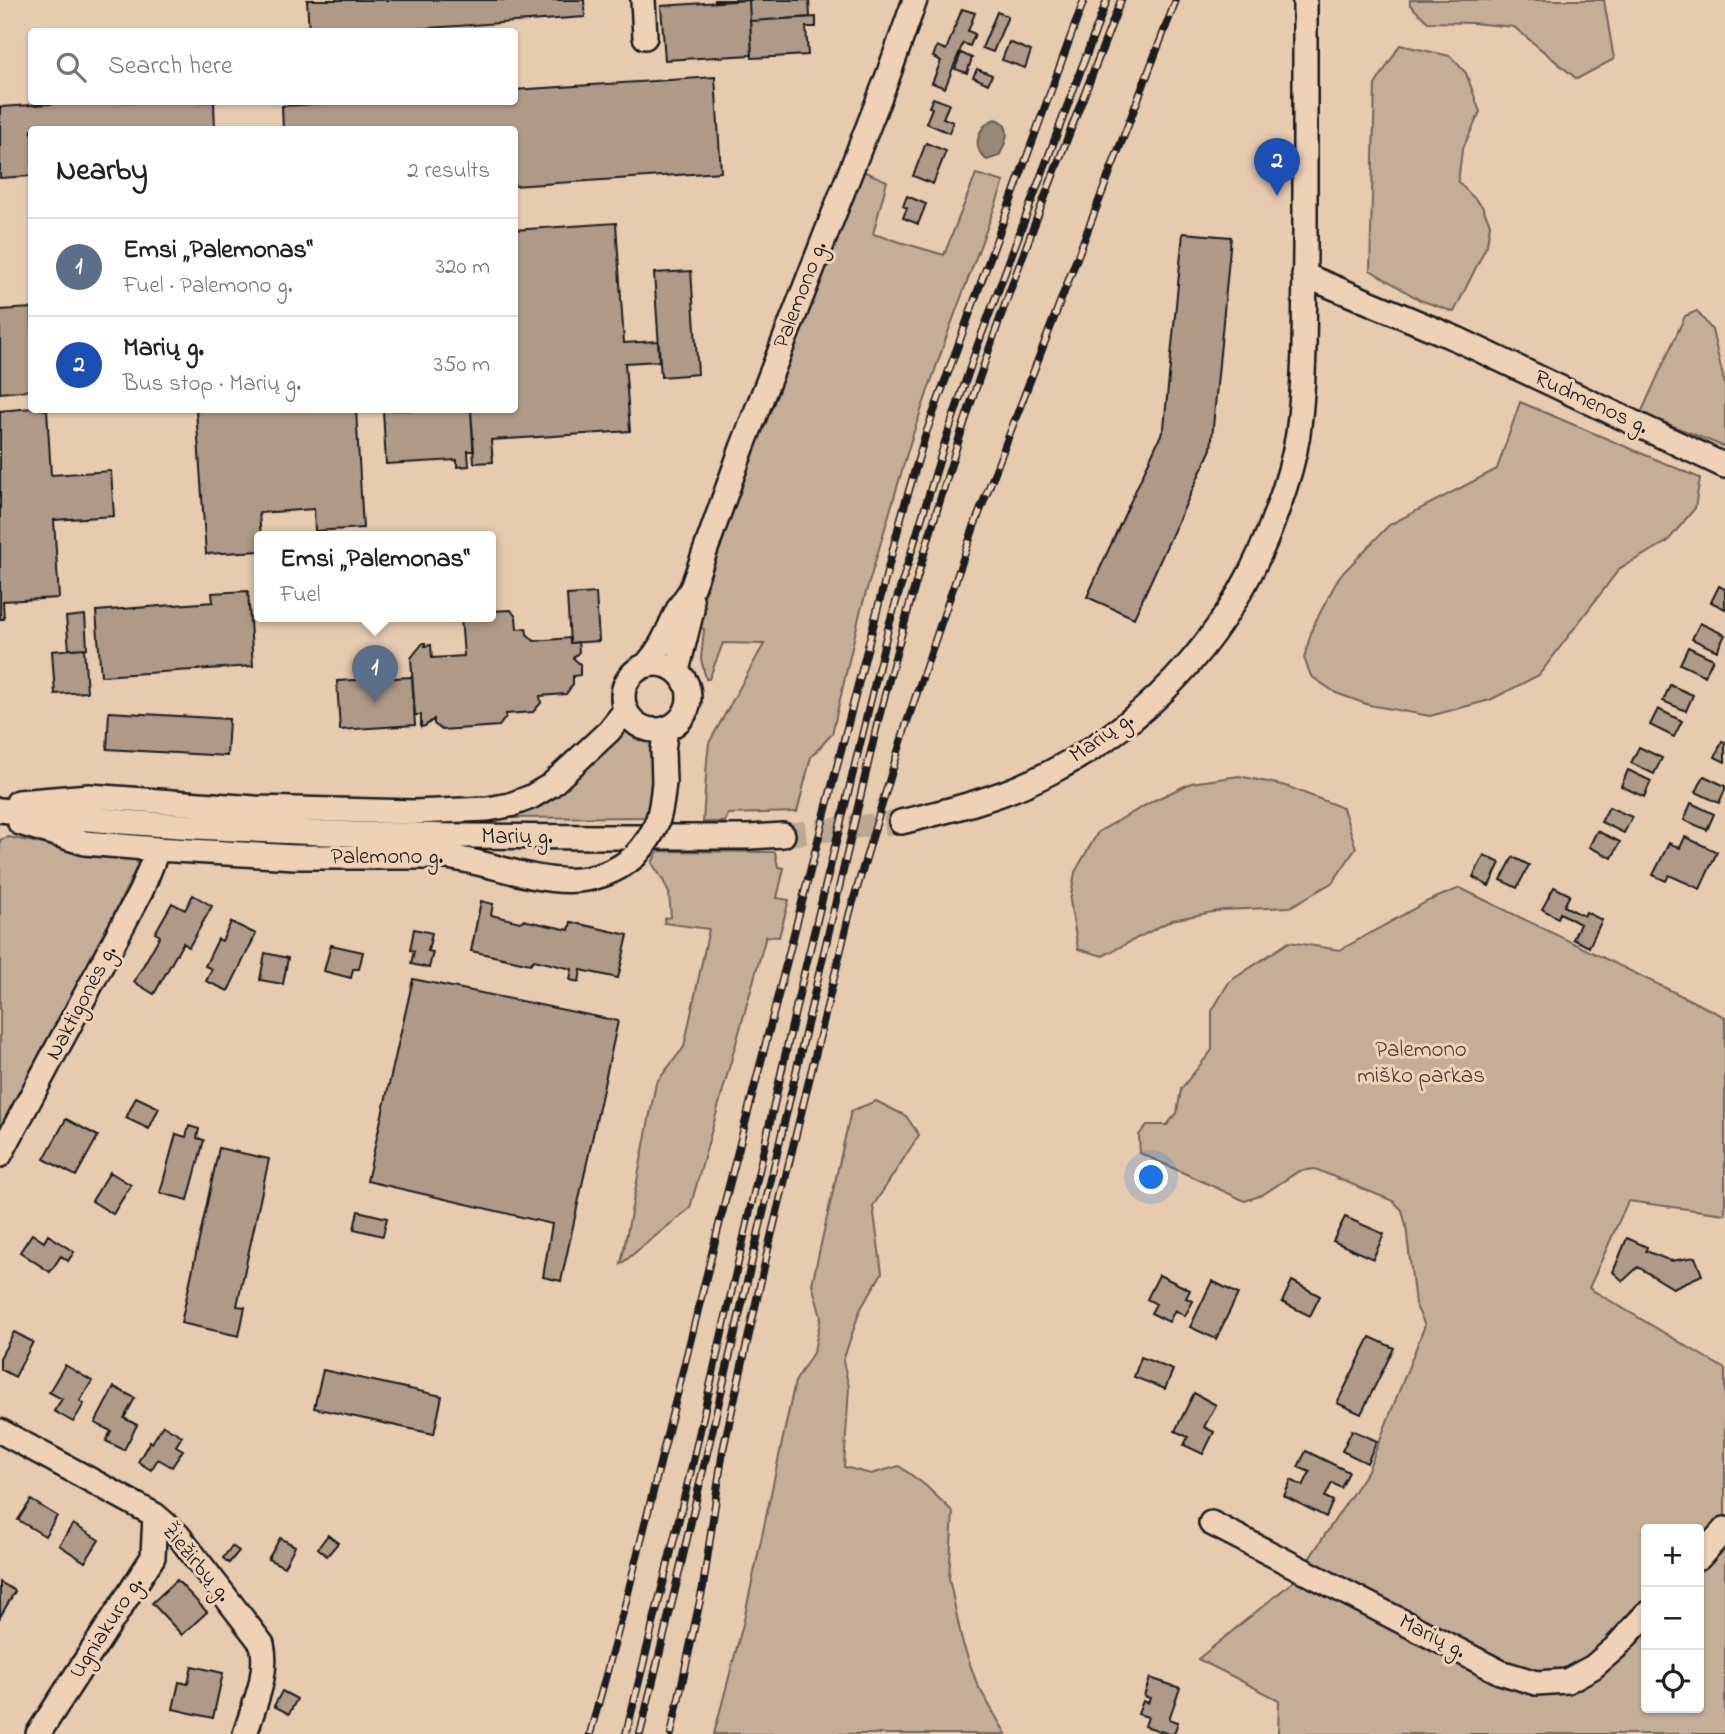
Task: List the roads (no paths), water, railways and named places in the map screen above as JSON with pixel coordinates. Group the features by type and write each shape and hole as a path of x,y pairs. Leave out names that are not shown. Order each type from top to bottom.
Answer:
{"street":[{"path":"643,0 645,37"},
{"name":"Palemono g.","path":"0,803 89,796 255,808 414,812 488,809 510,805 551,785 609,731 625,711 622,699 628,677 657,653 691,591 742,448 886,81 915,0"},
{"name":"Marių g.","path":"901,822 955,809 997,795 1051,772 1103,740 1156,699 1204,647 1238,597 1267,540 1286,484 1297,435 1302,373 1305,0"},
{"name":"Rudmenos g.","path":"1304,275 1457,339 1725,466"},
{"name":"Palemono g.","path":"677,671 692,610 691,591"},
{"path":"625,711 632,721 642,728 654,731 666,729 684,715 689,703 685,680 668,665 647,664"},
{"name":"Palemono g.","path":"0,817 85,843 295,857 447,857 467,859 556,881 585,881 608,874 626,864 648,842 662,808 666,729"},
{"name":"Marių g.","path":"0,810 210,828 352,835 783,835"},
{"name":"Naktigonės g.","path":"0,1155 141,891 157,849"},
{"name":"Žiežirbų g.","path":"0,1431 155,1515 178,1535 262,1644 265,1657 264,1675 245,1734"},
{"name":"Ugniakuro g.","path":"38,1734 153,1557 155,1515"},
{"name":"Marių g.","path":"1211,1523 1500,1672 1536,1684 1567,1681 1593,1667 1641,1619"},
{"path":"1704,1552 1725,1529"}],"tunnel":[{"path":"783,835 901,822"}],"railway":[{"path":"590,1734 902,514 925,436 1084,0"},
{"path":"626,1734 691,1470 800,990 889,625 977,347 1107,0"},
{"path":"640,1734 878,721 910,602 987,355 1121,0"},
{"path":"671,1734 703,1587 723,1450 769,1245 850,912 907,722 975,524 1176,0"}],"place":[{"name":"Marių g.","path":"1277,196"},
{"name":"Emsi „Palemonas“","path":"375,703"}],"park label":[{"name":"Palemono miško parkas","path":"1421,1063"}]}
